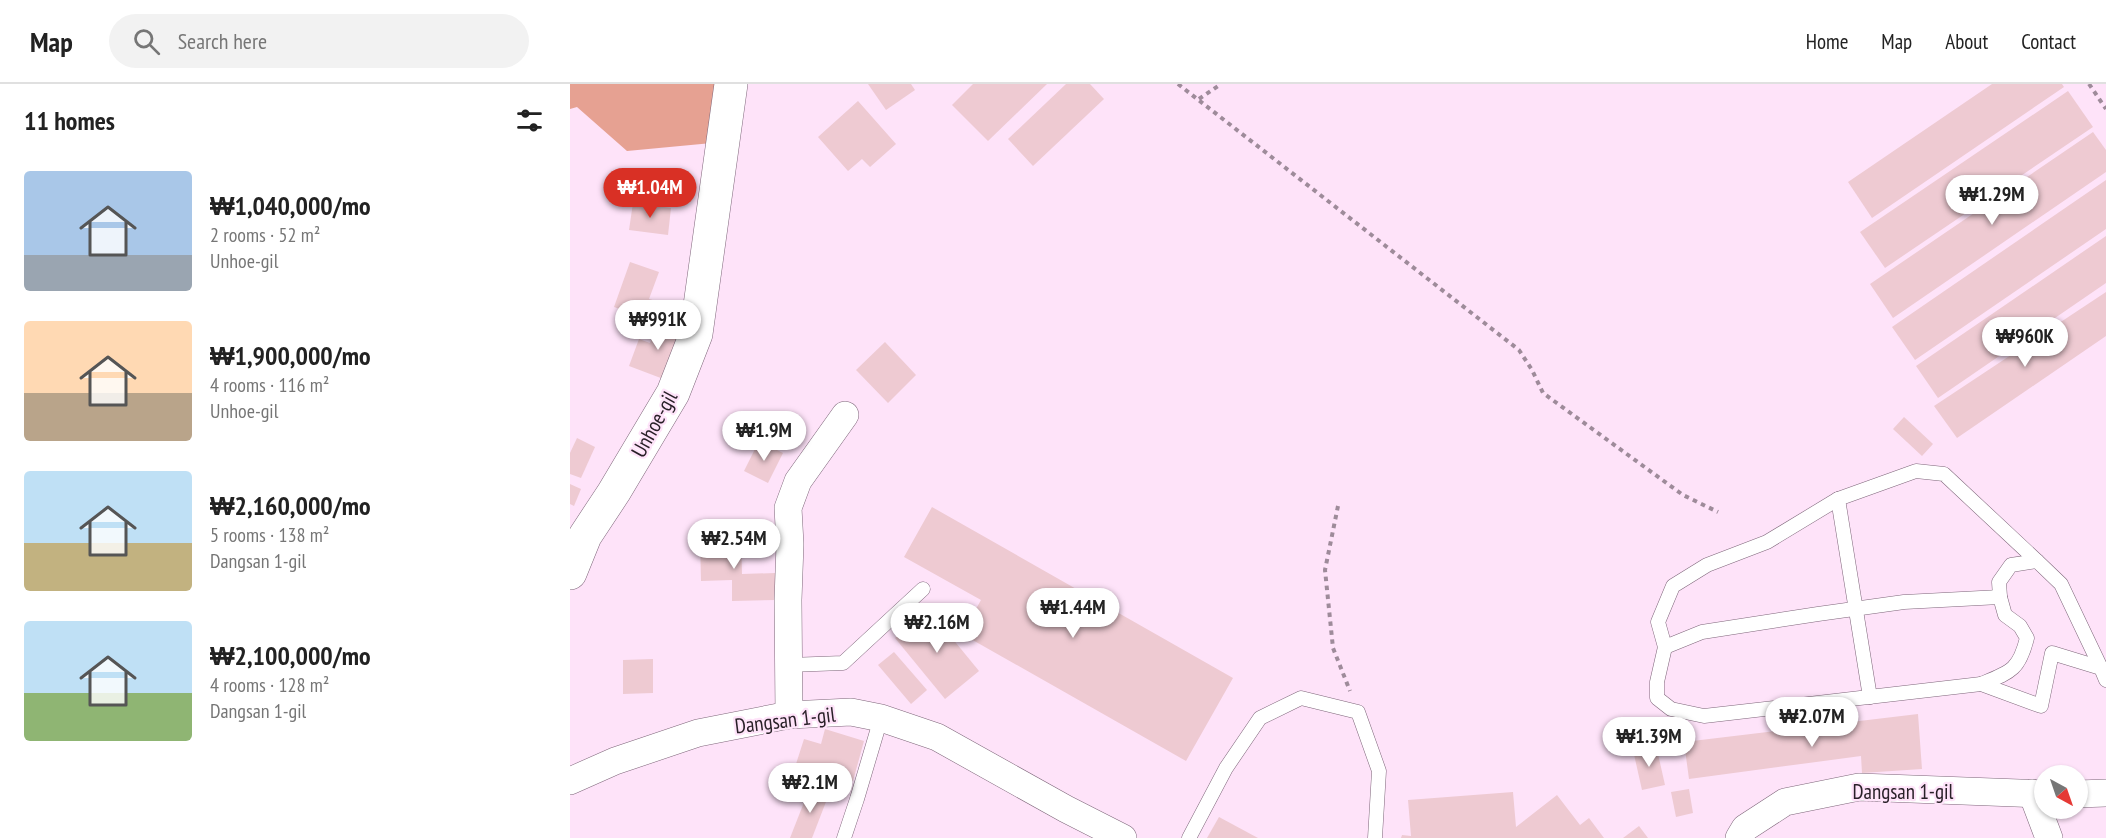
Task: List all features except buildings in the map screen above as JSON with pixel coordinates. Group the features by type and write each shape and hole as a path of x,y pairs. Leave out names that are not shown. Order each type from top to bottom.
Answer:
{"street":[{"name":"Unhoe-gil","path":"570,573 577,533 615,492 673,393 696,334 731,84"},
{"path":"789,715 790,544 788,508 798,481 845,415"},
{"name":"Dangsan 1-gil","path":"570,781 615,761 698,733 789,715 851,712 881,718 937,737 1123,838"},
{"name":"Dangsan 1-gil","path":"1739,838 1745,828 1785,802 1859,787 2034,793"},
{"path":"2088,794 2106,793"},
{"path":"2044,819 2049,838"}],"lane":[{"path":"2037,561 2011,564 1999,582 2005,615 2020,626 2027,638 2022,659 2005,675 1981,684 1704,716 1671,709 1658,698 1658,682 1665,647 1658,622 1673,586 1707,565 1767,542 1838,499 1916,471 1944,474 2037,561 2061,584 2103,674"},
{"path":"1838,499 1870,697"},
{"path":"789,665 843,663 923,589"},
{"path":"1665,647 1702,632 1904,602 2000,597"},
{"path":"1981,684 2041,706 2052,653 2103,674"},
{"path":"1189,838 1226,768 1260,718 1301,698 1358,712 1379,771 1375,838"},
{"path":"844,838 881,718"}],"path":[{"path":"1178,84 1519,350 1543,393 1683,495 1718,512"},
{"path":"1199,99 1221,84"},
{"path":"2089,84 2106,109"},
{"path":"1338,506 1325,570 1333,648 1358,712"}],"shaded area":[{"path":"570,84 719,84 712,143 627,151 577,107 570,109"}]}
